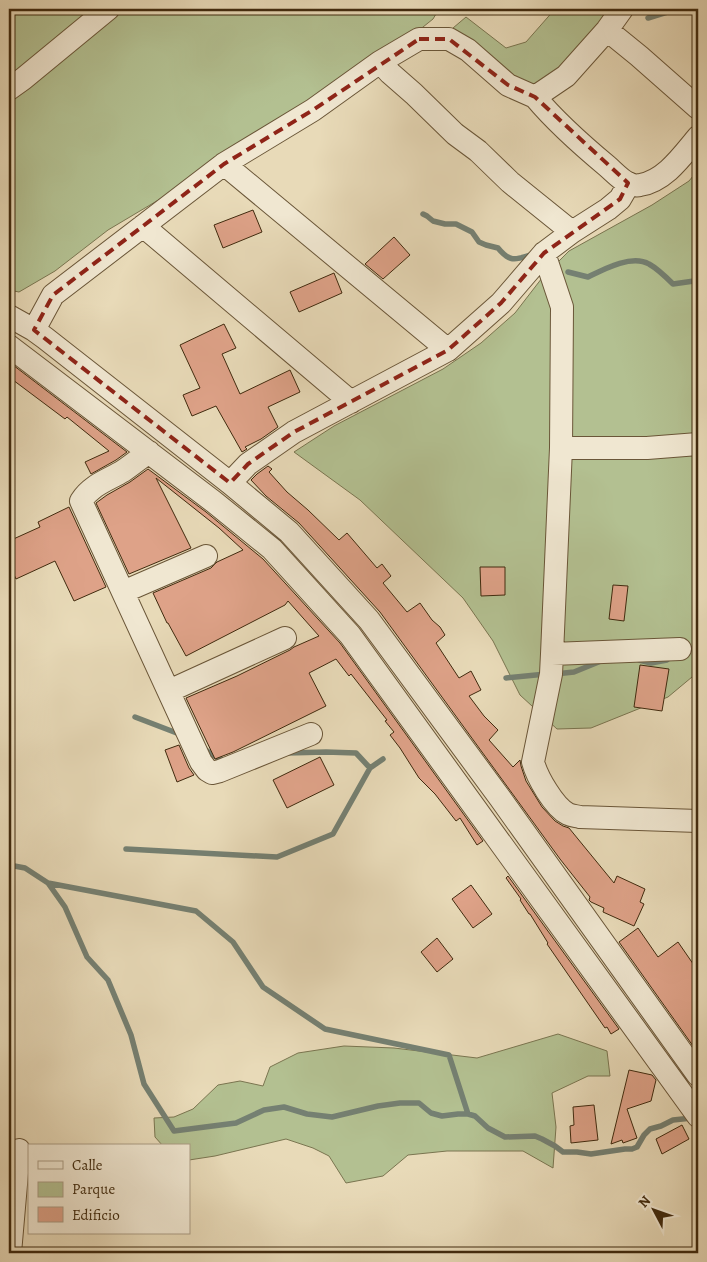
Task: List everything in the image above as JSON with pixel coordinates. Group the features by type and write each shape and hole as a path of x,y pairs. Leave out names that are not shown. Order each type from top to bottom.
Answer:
{"street":[{"path":"9,89 108,9"},
{"path":"535,97 566,76 607,30 622,9"},
{"path":"607,30 698,108"},
{"path":"34,330 54,294 224,164 313,110 380,62 418,39 449,39 468,50 508,85 535,97 546,111 597,158 628,183 638,186 662,176 698,137"},
{"path":"380,62 455,134 478,151 510,182 572,232"},
{"path":"224,164 448,350"},
{"path":"230,483 248,464 294,432 448,350 501,303 544,253 620,199 628,183"},
{"path":"143,226 351,402"},
{"path":"544,253 562,307 562,448 551,674 533,762 535,770 554,801 569,814 580,817 698,821"},
{"path":"9,316 34,330 230,483 288,532 369,620 500,798 698,1075"},
{"path":"9,346 214,502 272,549 350,636 698,1116"},
{"path":"562,448 647,448 698,444"},
{"path":"149,452 123,471 92,488 81,501 202,762 207,770 212,773 220,771 311,734"},
{"path":"123,592 206,556"},
{"path":"168,691 285,638"},
{"path":"552,654 680,649"},
{"path":"10,1253 11,1213 19,1150"}],"path":[{"path":"690,1253 698,1251"}],"highlighted area":[{"path":"419,39 449,39 508,85 535,97 628,183 620,199 544,253 501,303 448,350 294,432 248,464 230,483 34,330 53,295 224,164 313,110"}],"green space":[{"path":"9,9 439,9 433,19 418,31 192,180 108,230 55,271 19,292 9,290"},
{"path":"555,9 615,9 589,42 536,87 522,88 453,28 466,17 506,48 526,42"},
{"path":"698,170 698,672 668,697 591,728 557,729 520,695 493,641 463,598 360,500 294,452 334,426 443,369 481,343 515,313 542,278 569,251 652,205 689,181"},
{"path":"558,1034 607,1051 610,1076 588,1076 552,1093 556,1127 553,1168 523,1151 447,1151 408,1155 383,1176 346,1183 329,1156 313,1148 286,1139 215,1156 190,1160 190,1144 161,1144 155,1137 154,1118 174,1117 193,1109 218,1085 240,1081 263,1086 270,1067 298,1053 344,1046 394,1048 477,1058"}],"building":[{"path":"253,210 262,232 223,248 214,225"},
{"path":"394,237 410,255 383,279 365,264"},
{"path":"334,273 342,293 299,312 290,292"},
{"path":"224,324 236,348 222,354 240,394 290,370 300,392 268,407 278,427 245,447 247,449 242,452 216,406 192,416 183,395 200,388 180,345"},
{"path":"9,362 127,452 91,474 85,462 109,451 67,417 65,419 9,377"},
{"path":"268,466 272,469 269,472 287,492 339,540 347,533 377,568 382,564 391,576 383,583 407,612 420,603 432,620 440,627 445,635 436,643 459,678 471,671 481,690 469,696 484,716 498,730 489,740 513,767 520,760 526,781 542,807 555,821 569,828 614,883 617,876 645,889 640,902 644,904 634,926 603,912 604,908 589,900 590,897 560,859 380,612 299,523 266,496 251,480"},
{"path":"148,469 206,512 263,559 340,643 483,841 477,845 460,818 456,821 435,794 419,778 390,735 394,732 385,721 387,720 351,674 349,676 336,659 309,673 326,706 215,759 186,698 237,676 319,636 288,601 285,605 186,656 167,623 153,593 211,568 217,562 243,550 219,528 156,478 191,548 129,574 96,503"},
{"path":"69,507 106,587 74,601 55,561 16,579 9,564 9,541 40,527 38,522"},
{"path":"480,567 505,567 505,595 481,596"},
{"path":"613,585 628,586 624,621 609,619"},
{"path":"640,665 669,669 662,711 634,707"},
{"path":"179,745 194,775 177,782 165,750"},
{"path":"320,757 334,785 287,808 273,780"},
{"path":"508,876 619,1029 611,1034 607,1027 605,1028 547,944 521,899 506,878"},
{"path":"471,885 492,914 473,928 452,899"},
{"path":"638,928 658,957 678,942 698,971 698,1053 619,942"},
{"path":"437,938 453,959 437,972 421,952"},
{"path":"629,1070 652,1075 656,1080 651,1101 627,1109 637,1138 623,1143 622,1140 611,1144"},
{"path":"594,1105 598,1140 571,1143 570,1126 574,1125 573,1107"},
{"path":"682,1125 689,1139 662,1154 656,1139"}],"waterway":[{"path":"648,18 677,9"},
{"path":"423,214 433,221 456,224 472,232 479,242 498,248 511,258 519,259 534,254"},
{"path":"568,272 588,277 618,264 642,261 662,273 673,284 698,279"},
{"path":"684,650 698,648"},
{"path":"639,660 651,663 667,660"},
{"path":"555,674 574,672 601,661"},
{"path":"506,678 546,674"},
{"path":"135,717 182,735"},
{"path":"206,750 218,758 226,760"},
{"path":"287,753 356,753 370,768 383,759"},
{"path":"126,849 277,857 333,834 370,768"},
{"path":"9,865 25,868 48,883 65,907 87,957 108,980 131,1035 144,1084 174,1131 236,1123 264,1110 284,1107 307,1114 332,1117 378,1106 419,1103 431,1113 442,1116 458,1114 475,1116 488,1128 505,1137 535,1136 563,1152 591,1154 632,1149 637,1147 650,1129 673,1120 692,1118"},
{"path":"48,883 196,911 233,942 263,987 325,1029 449,1055 468,1114"}]}
